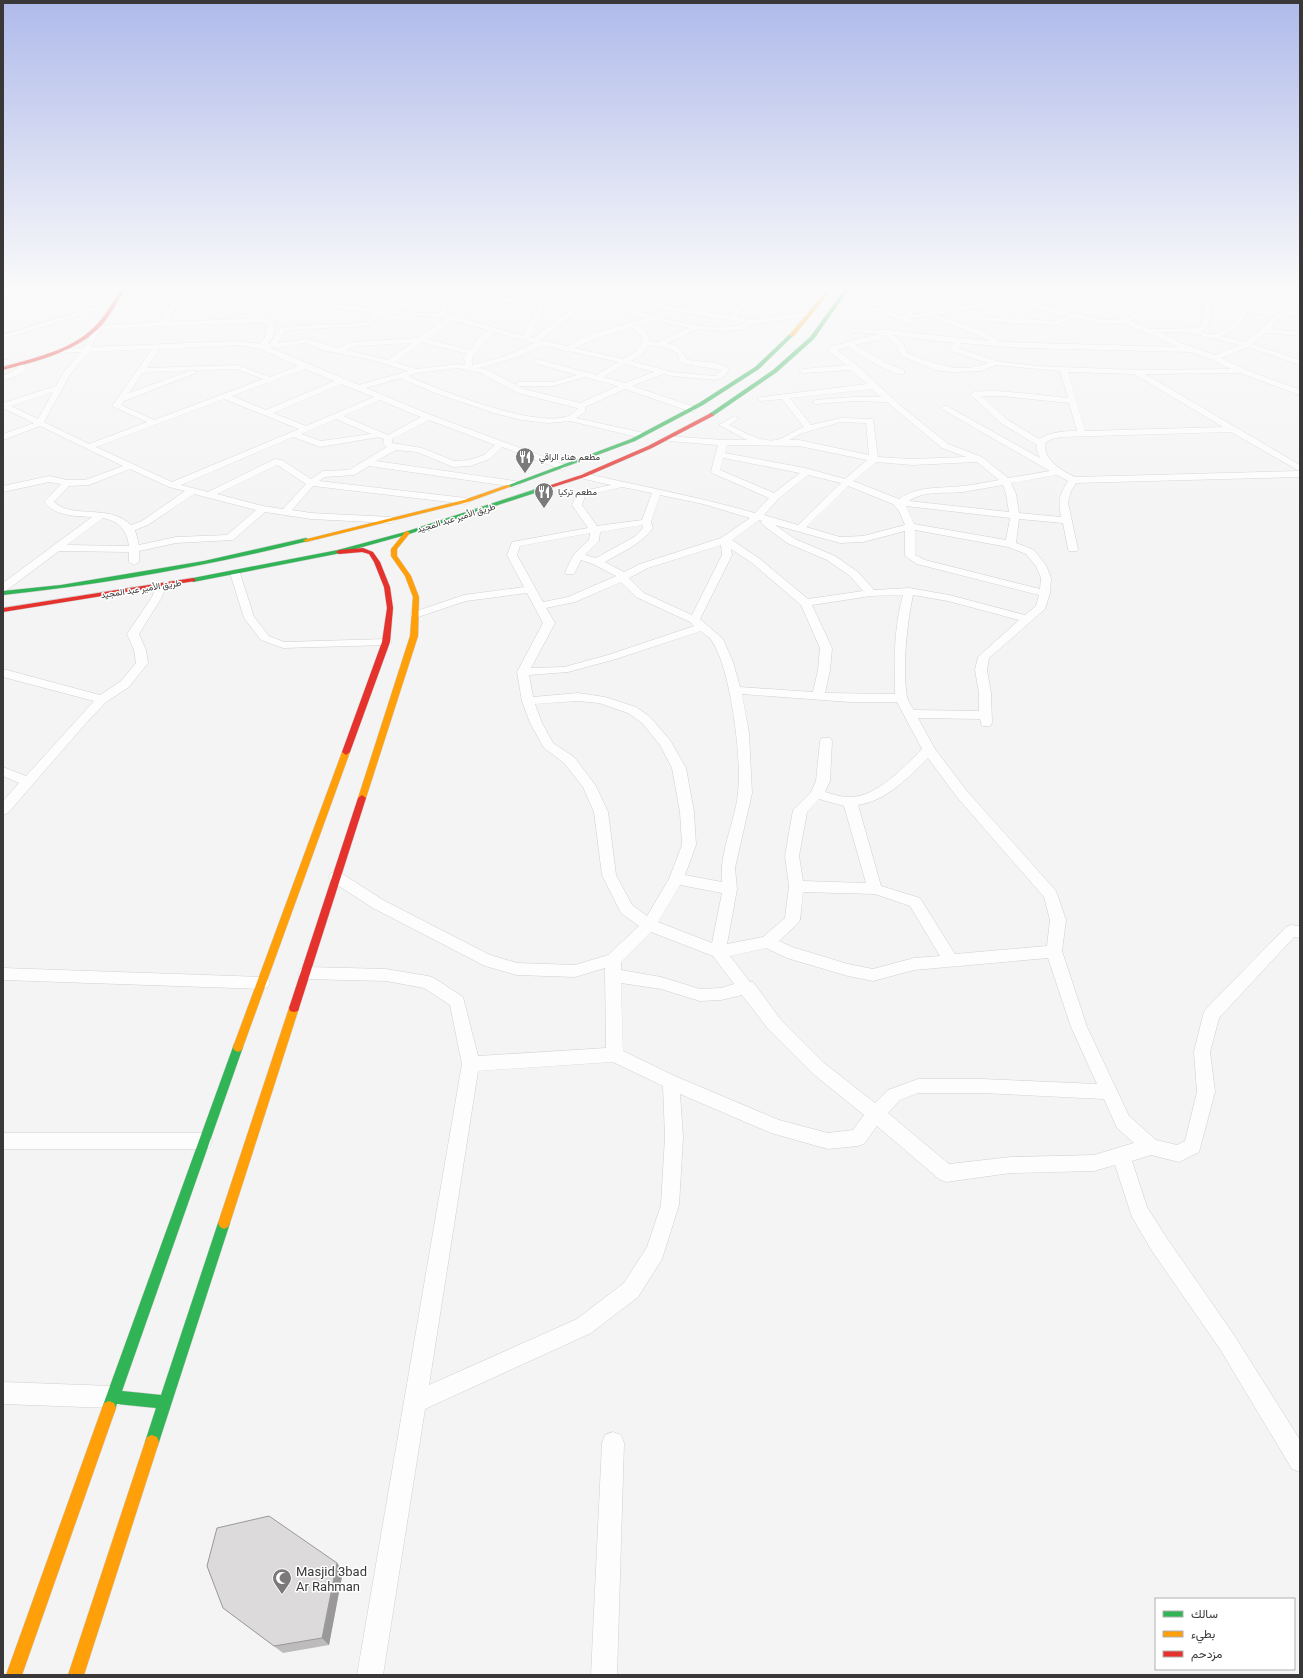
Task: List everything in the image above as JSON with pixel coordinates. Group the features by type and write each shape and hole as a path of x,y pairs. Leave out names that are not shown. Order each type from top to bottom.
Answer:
{"main road":[{"name":"طريق الأمير عبد المجيد","path":"3,592 61,587 204,563 391,520 466,501 564,467 641,435 692,409 758,367"},
{"name":"طريق الأمير عبد المجيد","path":"3,610 235,573 338,552 407,533 583,476 650,448 718,411 780,367"},
{"path":"76,1675 306,973 414,636 416,596 408,576 394,556 394,549 407,533"},
{"path":"14,1675 203,1141 386,642 390,608 387,587 377,562 372,553 363,550 338,552"},
{"path":"112,1397 165,1402"}],"street":[{"path":"3,378 18,372 21,367"},
{"path":"3,437 39,424 66,375 72,367"},
{"path":"143,367 116,406 155,423"},
{"path":"141,370 227,367"},
{"path":"238,367 269,379"},
{"path":"88,448 300,367"},
{"path":"307,367 428,417 564,467"},
{"path":"406,367 416,371"},
{"path":"358,388 416,371 447,367"},
{"path":"465,367 483,371 522,391 581,406 661,372"},
{"path":"597,378 616,367"},
{"path":"645,367 672,374 716,378 726,369 723,367"},
{"path":"803,371 849,367"},
{"path":"854,367 890,400 945,446 979,459 1006,481 1011,494 1015,517 1011,544"},
{"path":"889,367 901,372"},
{"path":"936,367 952,370 983,367"},
{"path":"1047,367 1136,372 1241,371"},
{"path":"1234,367 1300,393"},
{"path":"121,399 205,368"},
{"path":"562,368 625,386 692,409"},
{"path":"820,369 846,389"},
{"path":"1063,369 1082,434"},
{"path":"1136,372 1300,469"},
{"path":"400,375 426,388 476,406 520,417 546,420 571,419 641,435"},
{"path":"506,384 553,384 584,375"},
{"path":"1160,377 1243,379 1300,400"},
{"path":"266,413 340,381"},
{"path":"761,399 874,386"},
{"path":"3,405 60,387"},
{"path":"809,394 824,410"},
{"path":"1041,444 1014,429 997,417 974,394 1001,394 1072,401"},
{"path":"224,396 307,429"},
{"path":"785,397 809,428"},
{"path":"172,485 381,398"},
{"path":"778,442 797,432 841,420 858,410 890,400"},
{"path":"816,402 858,410 870,421 874,459"},
{"path":"3,405 88,448 172,485 192,491 263,509 312,516 391,520"},
{"path":"571,419 579,414 582,410 581,406"},
{"path":"944,408 1073,480 1300,474"},
{"path":"336,416 388,438"},
{"path":"388,438 428,417"},
{"path":"735,418 724,425 759,442"},
{"path":"1058,472 1044,457 1040,448 1042,441 1049,437 1082,434 1232,429"},
{"path":"293,434 320,444 379,434"},
{"path":"388,438 387,444 394,447 419,450 453,464 470,463 487,457 500,444"},
{"path":"669,438 723,443 799,443 874,459 912,462 979,459"},
{"path":"723,443 721,455 715,471 775,497"},
{"path":"286,512 311,483 323,474 351,473 394,447"},
{"path":"721,455 847,482 873,491 899,503 941,506 1015,517 1068,521"},
{"path":"799,529 847,482 874,459"},
{"path":"208,495 275,462 279,462 311,483 466,501"},
{"path":"369,463 515,484"},
{"path":"3,489 49,480 67,484 86,483 131,466"},
{"path":"539,606 571,600 624,577 644,566 725,540 756,517 775,497 806,472"},
{"path":"899,503 914,494 931,490 962,489 1058,472"},
{"path":"583,476 705,502 840,540 863,539 911,526 1011,544 1030,552 1041,564 1046,578 1041,607 984,657 981,670 985,693 986,719 908,714"},
{"path":"1073,480 1066,491 1063,503 1073,549"},
{"path":"67,484 49,502 56,508 72,512 101,515 118,520 129,529 133,540 134,562"},
{"path":"570,572 578,556 594,541 595,530 577,505 581,494 624,484"},
{"path":"129,529 145,523 192,491"},
{"path":"597,562 638,539 648,528 646,522 658,491"},
{"path":"899,503 911,526 910,556 921,562 1044,593"},
{"path":"57,548 109,550 134,549 176,540 230,538 263,509"},
{"path":"3,588 101,515"},
{"path":"756,517 791,541 837,562 854,574 871,593"},
{"path":"646,522 572,533 516,544 512,555 549,623 523,672 528,701 536,723 548,745 569,760 589,786 601,812 609,875 626,909 649,925 718,952 747,986 775,1025 818,1068 946,1172 1011,1165 1094,1163 1151,1147"},
{"path":"725,540 756,561 806,602 826,648 824,670 818,696"},
{"path":"523,672 564,670 612,657 698,623 706,599 727,555 725,540"},
{"path":"578,556 597,562 614,570 624,577 640,595 698,623 717,639 727,662 743,733 746,766 745,793 728,868 730,889 718,952"},
{"path":"235,573 249,618 265,638 283,645 386,642"},
{"path":"3,810 27,781 102,699 125,684 142,663 140,650 133,634 157,597 161,586"},
{"path":"415,615 464,598 530,589"},
{"path":"806,602 871,593 909,591 949,598 1026,619"},
{"path":"909,591 904,611 900,670 901,698 908,714 929,750 961,792 1051,895 1058,920 1054,951 1079,1028 1123,1122 1151,1147 1179,1154 1193,1146 1206,1092 1202,1052 1211,1015 1291,931 1300,932"},
{"path":"3,673 102,699"},
{"path":"734,690 818,696 901,698"},
{"path":"528,701 578,697 601,700 632,710 646,720 666,743 679,768 687,812 689,845 676,879 649,925 613,968 614,1054"},
{"path":"718,952 768,942 792,920 796,886 792,856 800,810 817,794 823,781 826,741"},
{"path":"817,794 850,802 876,796 905,773 929,750"},
{"path":"3,771 27,781"},
{"path":"850,802 875,890"},
{"path":"336,877 378,904 485,960 517,969 575,971 613,968 700,995 721,994 747,986"},
{"path":"676,879 730,889"},
{"path":"796,886 875,890 915,902 951,961"},
{"path":"768,942 787,952 848,970 873,975 914,964 1054,951"},
{"path":"306,973 386,975 428,982 457,1002 471,1064 370,1675"},
{"path":"3,974 262,983"},
{"path":"471,1064 614,1054 671,1082 778,1127 828,1141 858,1138 875,1114 894,1095 918,1086 982,1086 1109,1092"},
{"path":"415,1402 584,1326 631,1290 655,1252 670,1205 674,1137 671,1082"},
{"path":"3,1141 203,1141"},
{"path":"1122,1156 1139,1211 1159,1244 1227,1342 1300,1461"},
{"path":"3,1394 112,1397"},
{"path":"604,1675 613,1443"}],"building":[{"name":"Masjid 3bad Ar Rahman","path":"269,1516 337,1563 322,1638 274,1646 223,1608 207,1566 217,1528"}],"traffic: fast":[{"path":"509,486 633,440 701,404 758,367"},
{"path":"711,415 779,367"},
{"path":"193,580 339,552 407,533 539,490"},
{"path":"3,593 61,587 204,563 306,540"},
{"path":"109,1408 238,1047"},
{"path":"152,1442 224,1223"},
{"path":"112,1397 165,1402"}],"traffic: slow":[{"path":"306,540 466,501 509,486"},
{"path":"362,798 414,636 416,597 408,576 394,556 394,549 407,533"},
{"path":"238,1047 346,752"},
{"path":"224,1223 294,1008"},
{"path":"14,1675 109,1408"},
{"path":"76,1675 152,1442"}],"traffic: jam":[{"path":"3,369 9,367"},
{"path":"539,490 583,476 650,447 711,415"},
{"path":"339,552 363,550 371,553 377,562 387,587 390,608 386,642 346,752"},
{"path":"3,610 193,580"},
{"path":"294,1008 362,798"}],"place":[{"name":"مطعم هناء الراقي","path":"525,474"},
{"name":"مطعم تركيا","path":"544,509"},
{"name":"Masjid 3bad Ar Rahman","path":"282,1595"}]}
